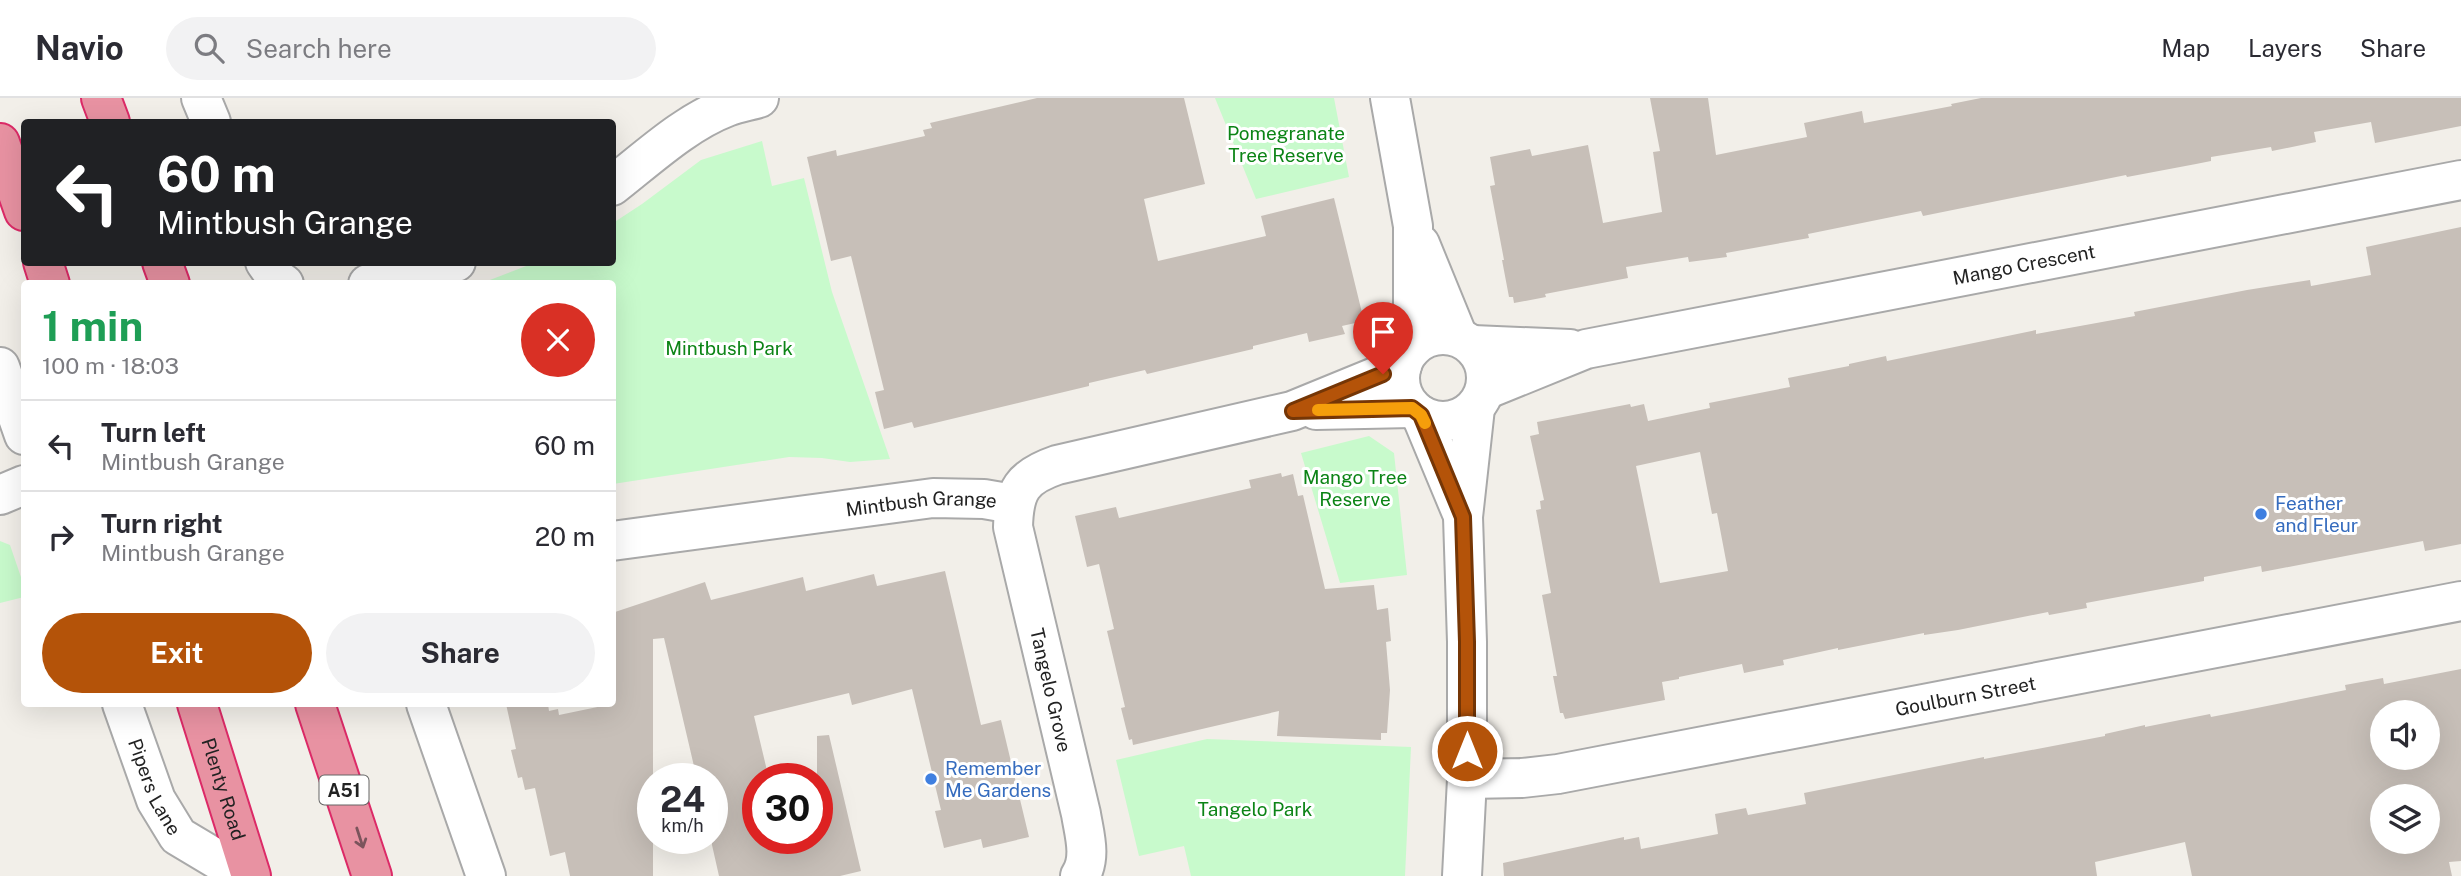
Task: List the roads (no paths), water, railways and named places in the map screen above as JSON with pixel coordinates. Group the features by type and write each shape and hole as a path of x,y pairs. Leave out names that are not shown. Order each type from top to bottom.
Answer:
{"highway":[{"path":"101,98 109,119"},
{"path":"0,143 21,202"},
{"name":"Plenty Road","path":"198,707 251,876"},
{"name":"A51","path":"316,707 372,876"}],"street":[{"path":"201,98 210,119"},
{"path":"616,183 704,119 727,107 759,98"},
{"path":"1390,98 1413,226 1407,357 1400,381 1404,396 1417,412 1463,517"},
{"name":"Mango Crescent","path":"1480,399 1586,349 2461,180"},
{"path":"1413,226 1465,341 1486,366 1463,517 1467,779 1462,876"},
{"path":"384,280 440,266"},
{"path":"1407,357 1422,340 1433,335 1465,341"},
{"name":"Mango Crescent","path":"1465,341 1586,349"},
{"name":"Mintbush Grange","path":"616,540 933,498 984,499 1013,504 1022,486 1037,472 1057,465 1293,411 1407,357"},
{"path":"0,367 21,426"},
{"path":"1417,412 1434,420 1449,421 1463,416 1480,399"},
{"name":"Mintbush Grange","path":"1293,411 1417,412"},
{"path":"0,495 21,486"},
{"name":"Tangelo Grove","path":"1013,504 1013,527 1081,814 1086,850 1080,876"},
{"name":"Goulburn Street","path":"1467,779 1558,774 2461,601"},
{"name":"Pipers Lane","path":"122,707 156,800 178,836 245,876"},
{"path":"427,707 486,876"}],"place":[{"name":"Feather and Fleur","path":"2261,514"},
{"name":"Remember Me Gardens","path":"931,779"}],"park label":[{"name":"Pomegranate Tree Reserve","path":"1286,144"},
{"name":"Mintbush Park","path":"729,348"},
{"name":"Mango Tree Reserve","path":"1355,488"},
{"name":"Tangelo Park","path":"1255,809"}]}
